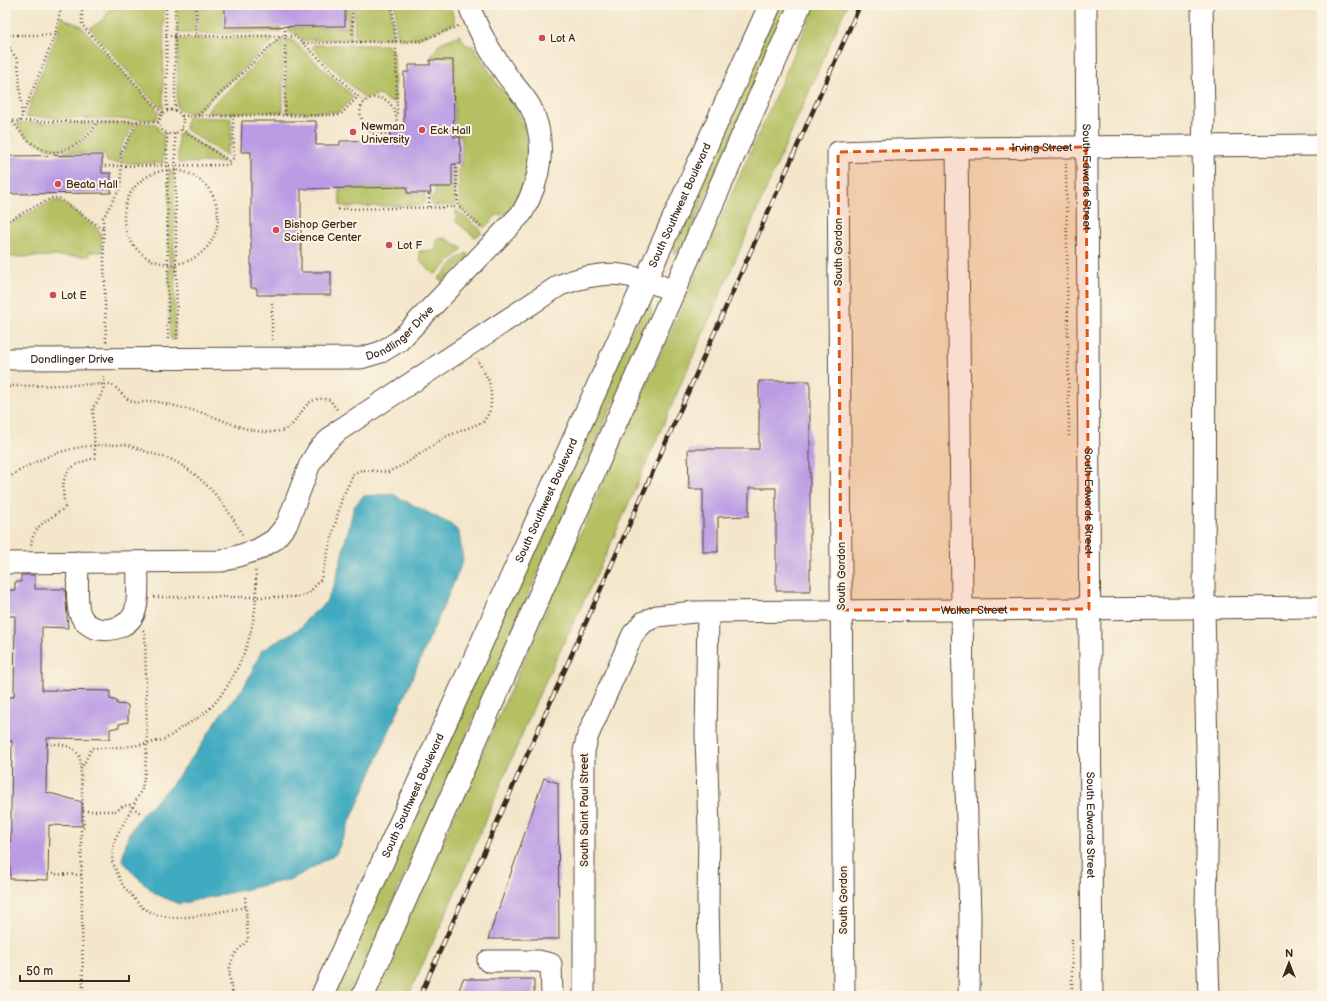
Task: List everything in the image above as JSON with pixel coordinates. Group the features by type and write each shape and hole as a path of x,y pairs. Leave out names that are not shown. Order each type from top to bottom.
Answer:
{"main road":[{"name":"South Southwest Boulevard","path":"322,996 770,5"},
{"path":"363,996 800,5"}],"street":[{"name":"South Edwards Street","path":"1086,5 1092,996"},
{"path":"1202,5 1205,262 1204,608 1209,861 1206,909 1209,996"},
{"name":"Dondlinger Drive","path":"5,359 108,348 272,346 360,358 381,352 399,341 522,213 533,196 539,173 540,149 538,125 529,106 491,52 479,31 463,12"},
{"name":"Irving Street","path":"838,157 838,152 957,148 1322,145"},
{"path":"957,148 963,692 970,916 969,996"},
{"name":"South Gordon","path":"838,157 844,996"},
{"path":"5,563 222,561 257,550 274,540 287,524 310,464 319,449 338,431 560,285 601,273 647,279 673,291"},
{"path":"78,562 79,610 82,618 90,626 98,629 114,630 126,624 134,615 136,606 138,562"},
{"name":"Walker Street","path":"633,634 644,622 657,616 708,612 1322,607"},
{"path":"708,612 706,736 709,830 708,899 710,996"},
{"name":"South Saint Paul Street","path":"584,996 584,751 588,735 633,634"},
{"path":"488,961 538,961 551,964 584,966"},
{"path":"551,964 552,996"}],"path":[{"path":"21,120 55,35 60,12 58,6 107,8 122,5"},
{"path":"166,5 167,110"},
{"path":"175,5 175,110"},
{"path":"196,5 196,36"},
{"path":"352,5 353,42"},
{"path":"392,5 396,41 397,126"},
{"path":"82,7 82,25 162,113"},
{"path":"462,31 459,25 463,12"},
{"path":"302,43 420,41 459,25"},
{"path":"285,26 285,115"},
{"path":"5,35 55,35"},
{"path":"166,36 294,36 364,102"},
{"path":"198,116 280,36"},
{"path":"5,41 18,61 21,120"},
{"path":"182,116 183,124 181,129 175,134 167,134 161,130 158,122 162,113 167,110 175,110 182,116 340,115 358,97"},
{"path":"390,134 373,134 365,127 360,115 360,108 369,98 383,98 394,108 397,116"},
{"path":"105,166 229,165 229,161 234,158 233,115"},
{"path":"5,121 158,122"},
{"path":"13,121 23,137 52,152 69,148 82,141 97,121"},
{"path":"27,550 31,546 33,536 38,527 65,507 63,494 65,475 72,466 78,462 95,458 93,406 99,400 104,384 102,366 108,348 104,230 105,212 119,190 121,184 121,153 137,121"},
{"path":"181,129 229,161"},
{"path":"167,134 167,264 172,347"},
{"path":"172,347 177,264 175,134"},
{"path":"456,164 458,207"},
{"path":"166,171 176,171 188,174 202,181 212,194 218,209 218,225 213,240 202,253 188,261 177,264 158,262 144,256 134,246 127,233 124,218 127,203 133,190 144,180 166,171"},
{"path":"429,193 429,207"},
{"path":"5,222 52,198 59,198 104,230"},
{"path":"338,209 458,207 484,230"},
{"path":"481,233 489,225"},
{"path":"272,303 272,346"},
{"path":"147,597 297,597 310,593 321,579 342,498 354,473 362,470 388,472 405,464 445,437 483,422 489,413 491,405 489,381 469,346"},
{"path":"5,388 13,386 110,384 118,387 122,394 131,401 144,402 154,400 205,414 241,428 258,431 281,431 288,427 310,400 316,398 330,400 349,424"},
{"path":"5,480 22,468 42,458 73,447 94,444 128,445 174,461 190,471 210,488 236,521 254,560 258,584 251,635 228,684 214,704 199,717 165,738 113,747 92,748 81,769"},
{"path":"139,626 145,632 147,742 142,789 114,841 112,861 123,886 143,908 157,914 175,918 197,916 246,907"},
{"path":"47,744 66,745 76,749 80,757 84,827 82,830 83,996"},
{"path":"83,811 116,811 123,806 130,805 140,813"},
{"path":"48,874 82,875"},
{"path":"233,996 229,976 230,967 235,954 246,944 248,938 245,896"}],"highlighted area":[{"path":"1086,147 1089,609 841,610 838,152"}],"green space":[{"path":"134,5 164,5 163,109 153,101 90,28 103,20 110,9"},
{"path":"177,5 195,5 195,33 181,33 178,31"},
{"path":"198,5 223,5 223,29 281,28 280,32 198,34"},
{"path":"347,5 351,5 351,39 303,40 295,33 289,32 289,28 347,27"},
{"path":"354,5 391,5 393,38 355,39"},
{"path":"395,5 450,5 455,23 417,39 399,39 397,35"},
{"path":"777,5 790,5 685,243 675,254 673,239"},
{"path":"816,5 847,5 610,546 537,699 443,920 408,996 374,996"},
{"path":"61,16 68,21 80,25 152,104 159,112 155,120 26,117 36,86 57,34"},
{"path":"460,35 465,44 474,47 498,87 506,93 514,105 527,136 528,163 526,176 515,202 506,214 497,215 485,227 483,227 460,207 459,204 459,164 462,164 462,136 455,135 454,58 431,57 440,43"},
{"path":"273,38 274,40 196,113 184,113 177,108 178,39"},
{"path":"291,39 354,97 339,112 287,112 286,41"},
{"path":"281,40 283,41 283,112 208,113 208,109"},
{"path":"313,45 388,45 389,48 394,51 395,101 391,102 379,95 364,98 312,48"},
{"path":"187,117 231,118 231,146 227,147 227,156 185,129"},
{"path":"17,123 94,123 87,133 77,142 66,148 54,150 43,147 28,138 21,131"},
{"path":"98,123 134,123 120,149 119,163 107,162 104,153 62,153 88,138"},
{"path":"138,123 156,124 159,131 164,135 163,163 123,163 122,155"},
{"path":"182,132 222,159 223,162 178,163 178,135"},
{"path":"452,167 455,168 455,205 433,206 430,196 435,196 435,187 452,187"},
{"path":"169,172 174,172 174,262 169,262"},
{"path":"407,187 407,193 425,193 425,202 422,205 346,207 340,205 339,188"},
{"path":"52,201 60,201 98,229 101,235 102,252 89,252 90,256 5,257 5,226"},
{"path":"456,210 480,229 481,233 475,237 456,222"},
{"path":"445,238 463,249 436,274 433,274 420,261 419,251 436,251 436,239"},
{"path":"467,253 468,258 443,281 438,279 457,259"},
{"path":"169,265 175,265 175,338 173,340 170,338"},
{"path":"650,297 652,315 351,996 331,996 647,298"}],"water":[{"path":"392,494 450,524 459,532 463,561 336,854 292,879 179,904 156,894 137,877 122,860 128,835 143,813 170,787 200,747 220,715 244,687 262,650 302,627 307,619 326,602 334,586 354,507 363,496"}],"building":[{"path":"225,5 345,5 345,26 225,27"},
{"path":"430,60 453,60 454,137 460,137 461,164 452,164 452,187 430,187 431,193 407,193 407,187 301,189 301,272 331,272 331,295 257,295 257,288 251,288 251,152 241,152 242,121 316,121 316,145 340,145 340,141 390,140 390,126 404,126 404,72 409,72 409,65 430,65"},
{"name":"Beata Hall","path":"102,155 102,173 111,173 111,193 5,194 5,174 9,174 8,156"},
{"path":"759,381 810,381 810,591 776,591 776,488 749,488 749,516 718,517 718,552 703,552 703,489 689,489 688,449 759,449"},
{"path":"21,575 35,575 35,589 65,589 68,628 42,627 42,690 110,691 110,699 117,701 117,704 128,705 128,722 119,724 119,727 110,729 110,739 47,738 46,792 82,802 82,826 49,825 48,880 10,879 12,741 5,741 5,697 14,697 15,616 5,616 5,590 15,590 15,582 21,582"},
{"path":"544,778 558,783 559,939 488,939"},
{"path":"463,979 534,979 534,996 457,996"}],"railway":[{"path":"420,996 860,5"}],"place":[{"name":"Lot A","path":"542,38"},
{"name":"Eck Hall","path":"422,130"},
{"name":"Newman University","path":"353,132"},
{"name":"Beata Hall","path":"58,184"},
{"name":"Bishop Gerber Science Center","path":"276,230"},
{"name":"Lot F","path":"389,245"},
{"name":"Lot E","path":"53,295"}]}
